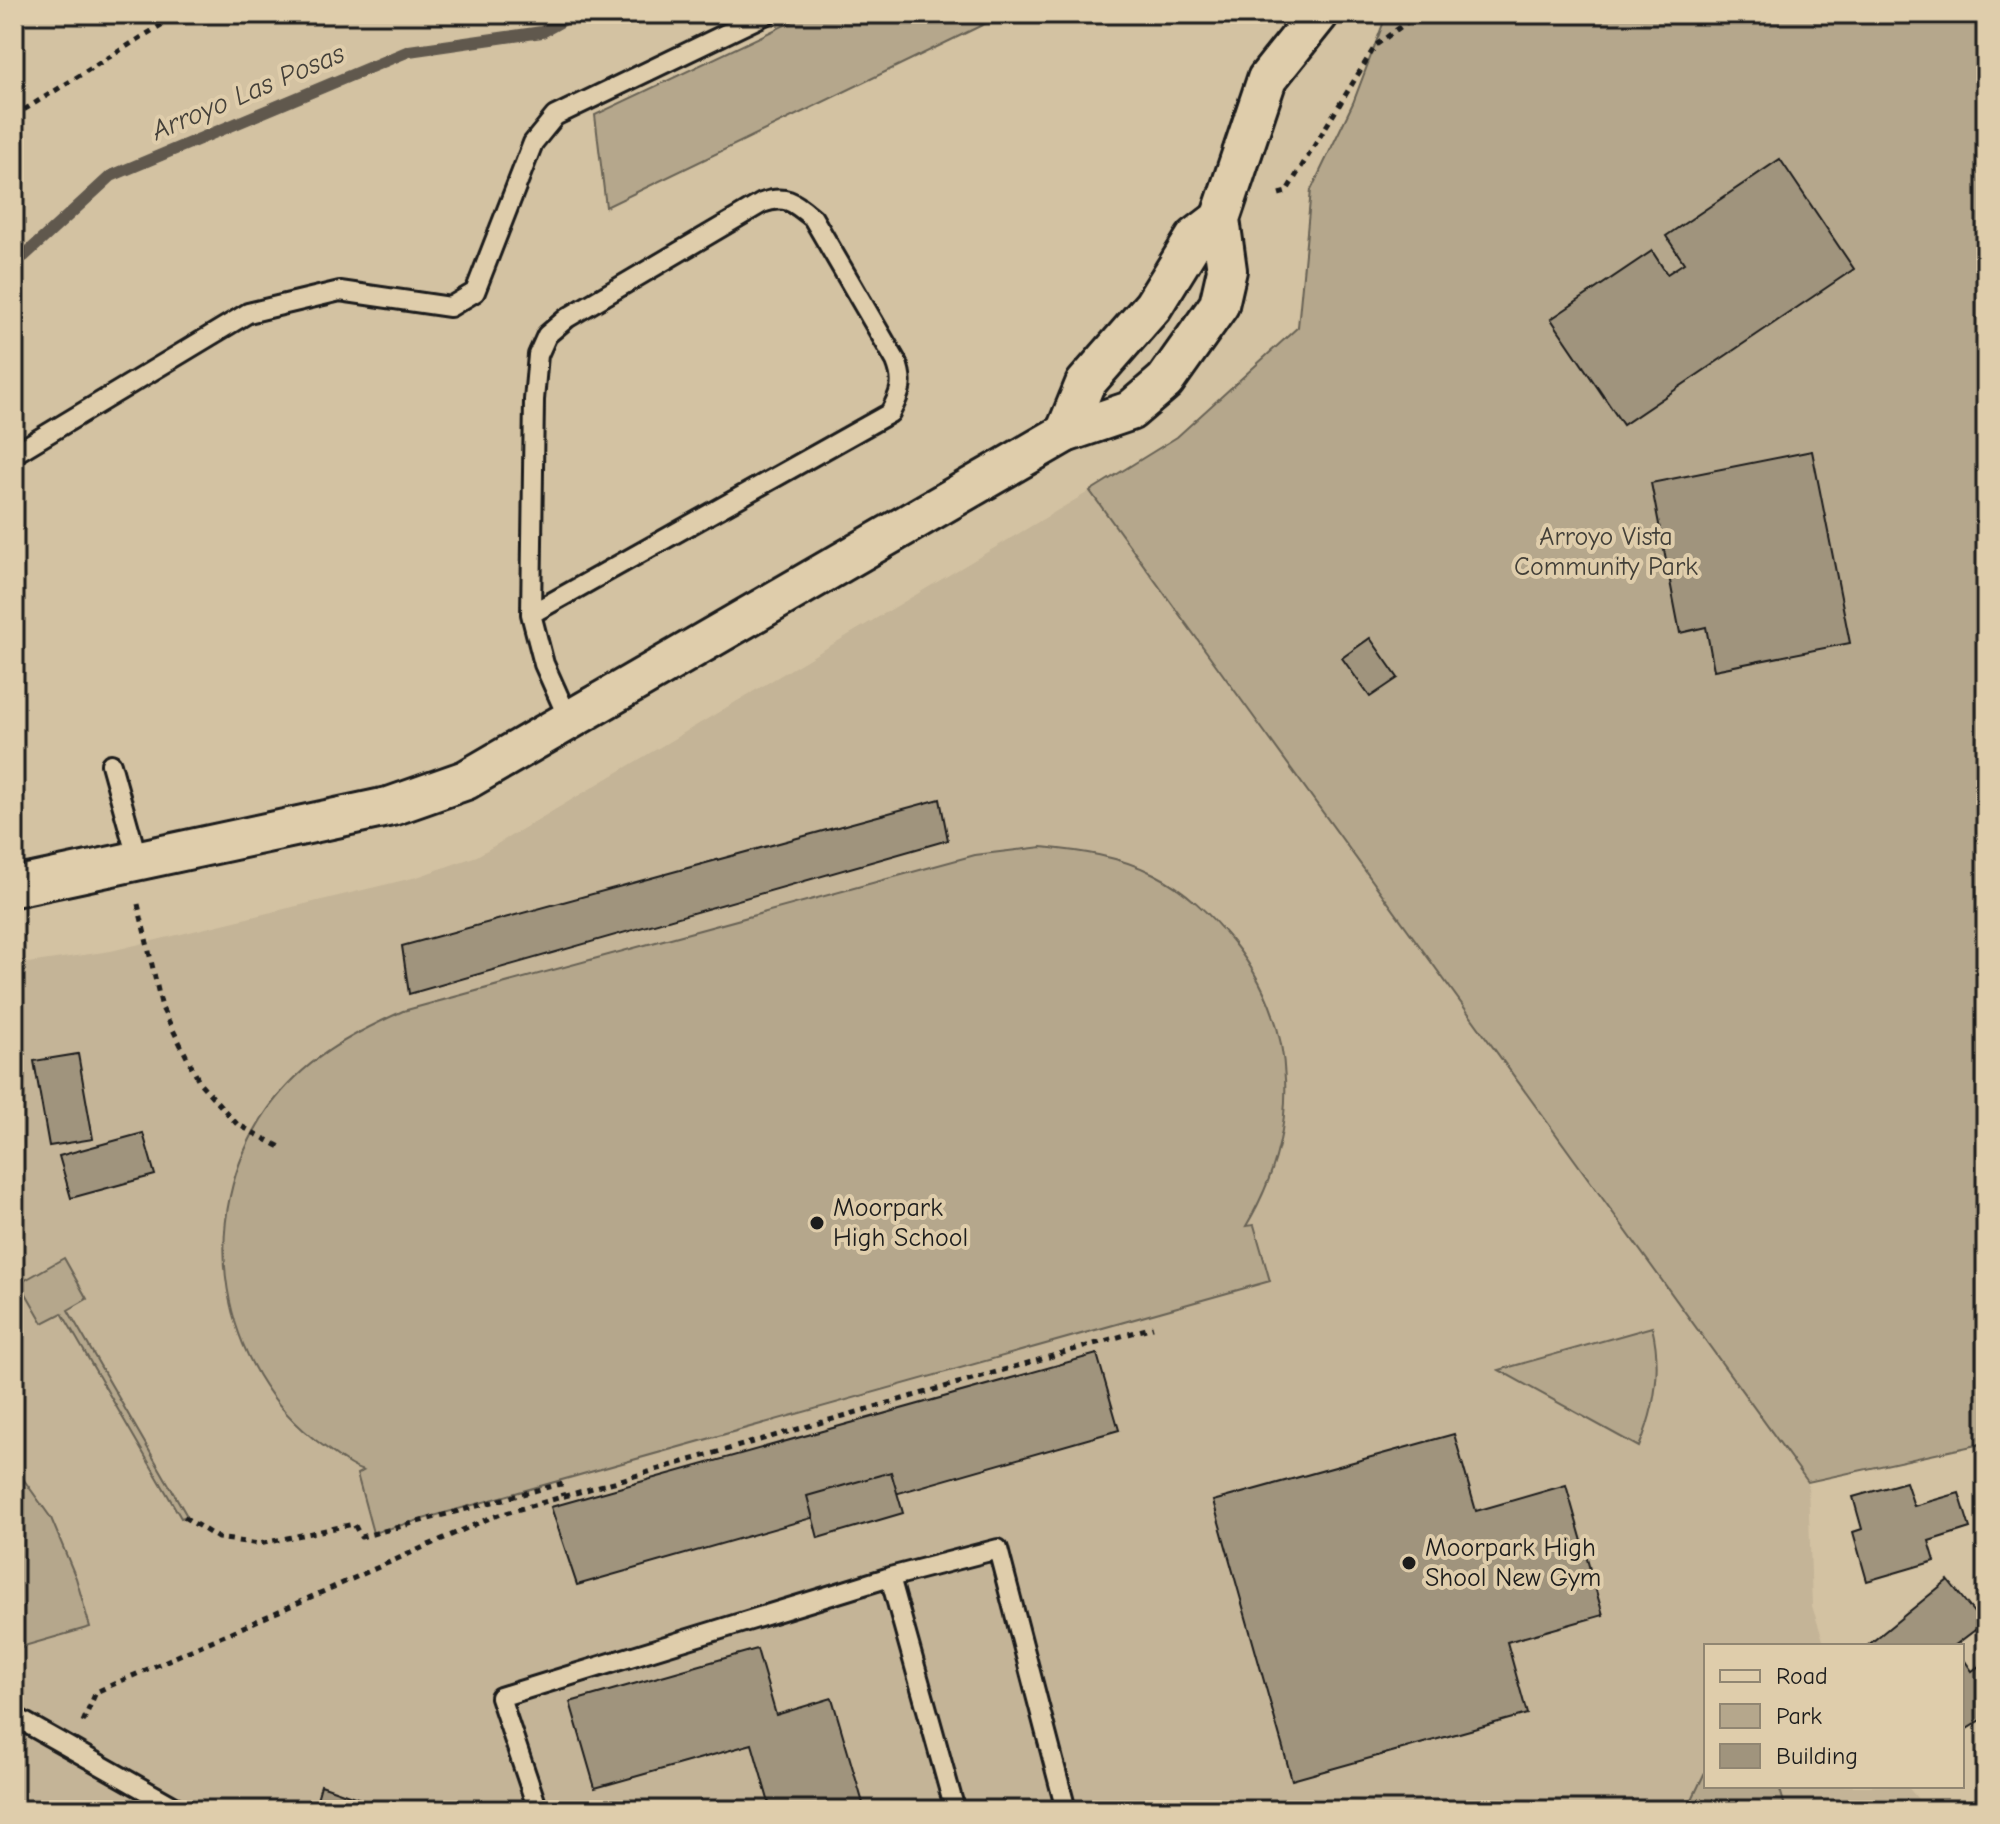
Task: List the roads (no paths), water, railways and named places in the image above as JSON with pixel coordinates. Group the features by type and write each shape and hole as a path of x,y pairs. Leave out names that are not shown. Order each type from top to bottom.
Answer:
{"street":[{"path":"14,887 392,806 466,780 1065,433 1130,411 1165,381 1219,305 1227,270 1220,219 1267,79 1319,14"},
{"path":"1065,433 1085,384 1153,306 1195,238 1220,219"}],"lane":[{"path":"14,454 248,313 340,291 450,307 475,292 533,143 555,116 767,14"},
{"path":"531,614 890,413 902,390 902,376 896,361 813,218 792,201 775,198 762,203 567,318 547,335 538,355 534,400 531,614 544,664 569,720"},
{"path":"111,764 138,861"},
{"path":"538,1810 500,1697 890,1577 998,1549 1066,1810"},
{"path":"890,1577 955,1810"},
{"path":"14,1721 19,1719 180,1810"}],"waterway":[{"name":"Arroyo Las Posas","path":"14,260 24,256 111,176 409,51 542,32 574,14"}],"place":[{"name":"Moorpark High School","path":"817,1223"},
{"name":"Moorpark High Shool New Gym","path":"1409,1563"}],"park label":[{"name":"Arroyo Vista Community Park","path":"1606,552"}]}
